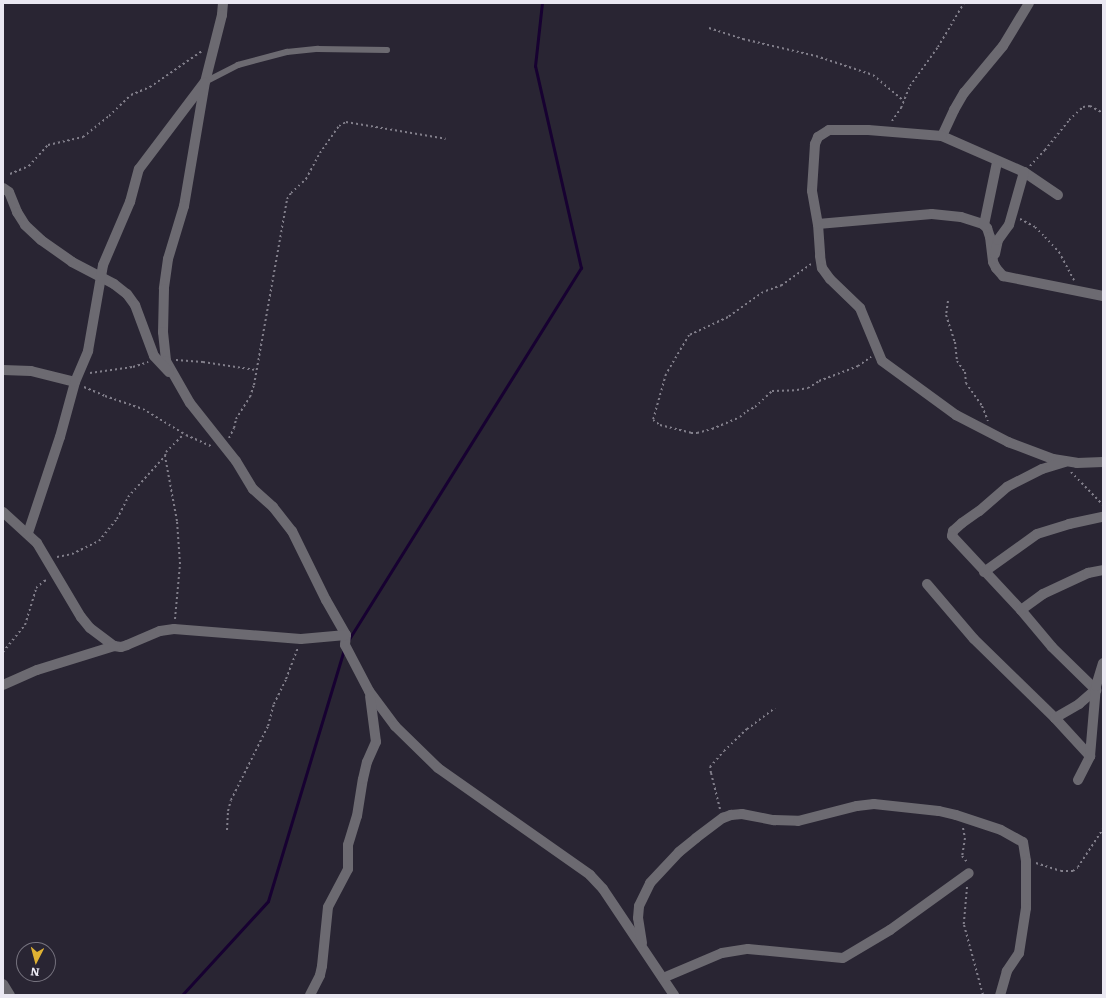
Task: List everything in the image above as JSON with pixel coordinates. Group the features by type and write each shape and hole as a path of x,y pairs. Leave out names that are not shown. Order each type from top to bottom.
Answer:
{"street":[{"path":"223,3 206,82 184,206 168,258 164,289 163,332 166,361 174,378 190,403 226,447 253,489 273,508 292,531 326,600 346,635 345,645 369,691 395,726 438,768 590,875 603,889 674,995"},
{"path":"942,136 964,93 1003,46 1028,3"},
{"path":"28,533 60,437 77,378 88,351 103,266 130,202 139,169 206,82"},
{"path":"1058,195 1024,172 997,162 942,136 883,131 830,130 818,137 815,144 812,190 818,224 820,256 825,273 860,308 882,361 941,405 993,434 1053,459 1065,462 1103,462"},
{"path":"997,162 984,225 990,237 993,262 999,273 1009,278 1103,296"},
{"path":"993,262 998,240 1009,225 1024,172"},
{"path":"3,188 9,192 17,212 25,225 41,240 72,262 101,277 127,294 135,305 155,358 174,378"},
{"path":"818,224 932,214 961,218 984,225"},
{"path":"3,370 31,371 77,378"},
{"path":"1065,462 1042,469 1007,487 953,531 952,538 1021,610 1052,648 1095,690"},
{"path":"3,512 28,533 37,543 81,617 90,628 114,646"},
{"path":"984,572 1037,534 1069,524 1103,517"},
{"path":"1021,610 1049,591 1088,573 1103,570"},
{"path":"927,584 974,639 1055,718 1090,756"},
{"path":"3,685 37,670 114,646 121,647 160,631 174,629 301,639 346,635"},
{"path":"1078,780 1090,756 1095,690 1103,662"},
{"path":"1055,718 1079,704 1095,690"},
{"path":"310,995 320,975 322,966 328,907 348,869 348,845 357,816 367,762 376,742 369,691"},
{"path":"643,947 638,918 639,906 650,883 679,852 723,818 731,814 742,814 774,820 798,820 874,804 939,811 961,816 1001,830 1022,840 1026,861 1026,908 1020,948 1007,971 1000,995"},
{"path":"664,978 722,953 748,949 843,958 890,930 969,873"},
{"path":"3,984 10,995"}],"lane":[{"path":"206,82 238,65 287,52 318,49 387,50"}],"path":[{"path":"883,131 894,120 910,86 938,47 964,3"},
{"path":"709,28 743,39 816,56 873,75 904,101"},
{"path":"10,174 29,166 48,145 83,137 109,116 131,95 150,87 188,62 216,40"},
{"path":"1024,172 1045,150 1069,120 1083,107 1090,106 1103,113"},
{"path":"226,447 236,419 250,397 287,199 291,193 306,179 320,153 340,126 349,122 446,138"},
{"path":"1011,216 1035,227 1059,252 1082,293"},
{"path":"820,256 808,268 782,285 763,292 728,317 689,335 666,374 653,420 660,424 691,433 712,429 732,422 740,417 755,407 772,391 808,388 819,381 858,366 878,351"},
{"path":"948,301 946,315 955,342 957,361 965,372 966,383 982,406 993,434"},
{"path":"165,352 175,360 203,362 256,370"},
{"path":"77,378 133,367 155,358"},
{"path":"77,378 105,396 143,408 184,434 213,447"},
{"path":"46,558 72,554 99,541 117,519 128,497 165,456 166,452 184,434"},
{"path":"165,456 177,521 180,564 174,629"},
{"path":"1065,462 1079,482 1103,506"},
{"path":"3,652 24,625 36,588 44,581 58,578"},
{"path":"227,830 228,811 231,800 268,726 274,704 286,679 301,639"},
{"path":"723,818 710,773 710,767 724,751 747,730 775,708"},
{"path":"961,816 965,838 962,856 968,865 969,873 965,901 964,925 983,995"},
{"path":"1026,861 1061,870 1073,871 1078,867 1103,829"}],"waterway":[{"path":"349,639 581,268 535,66 542,3"},
{"path":"182,995 268,901 344,649"}]}
